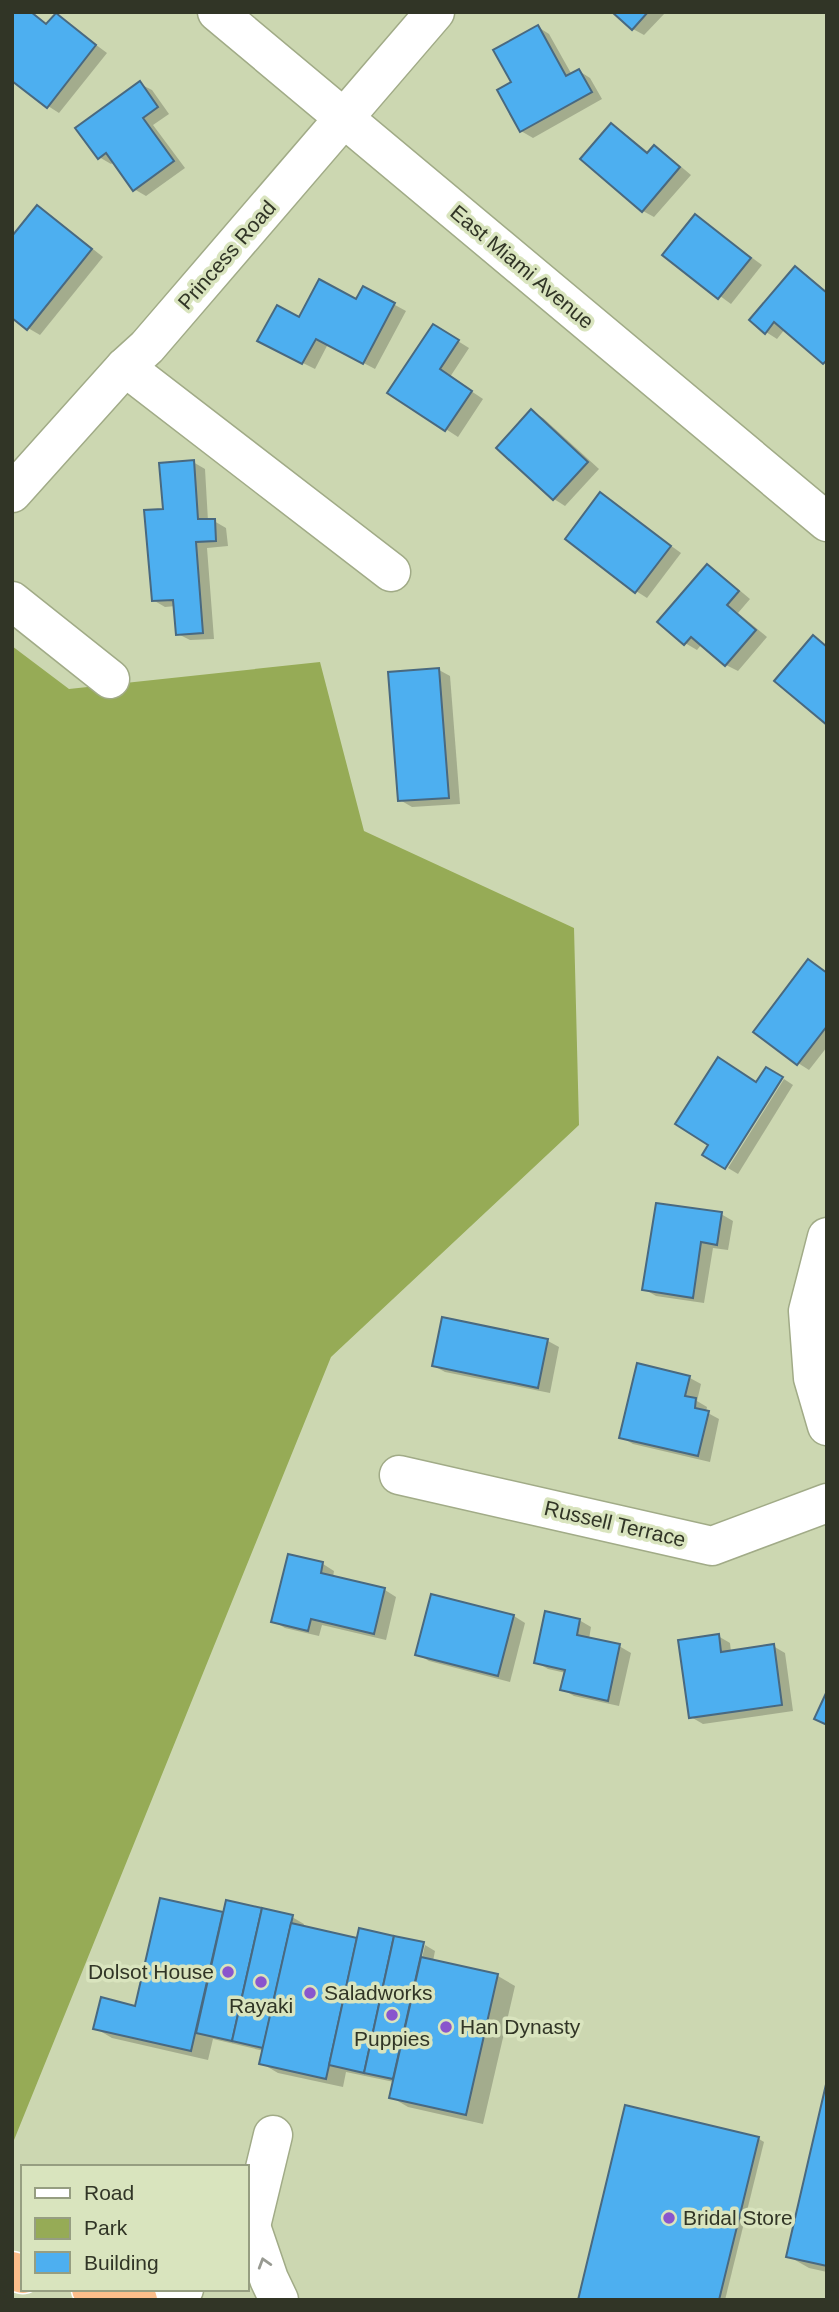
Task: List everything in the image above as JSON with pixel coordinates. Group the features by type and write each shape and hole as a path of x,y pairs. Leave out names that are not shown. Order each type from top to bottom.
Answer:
{"highway":[{"path":"100,2291 138,2300"}],"street":[{"name":"East Miami Avenue","path":"217,12 827,522"},
{"name":"Princess Road","path":"12,493 125,367 147,347 435,12"},
{"path":"125,367 391,572"},
{"path":"12,601 110,679"},
{"path":"827,1237 808,1311 813,1378 827,1426"},
{"name":"Russell Terrace","path":"400,1475 712,1546 827,1503"},
{"path":"273,2135 249,2229 279,2300"}],"green space":[{"path":"12,646 69,689 320,662 364,831 574,928 579,1125 331,1357 12,2145"}],"building":[{"path":"12,12 31,12 46,24 56,13 96,45 47,108 12,81"},
{"path":"612,12 648,12 632,30"},
{"path":"538,25 566,76 579,69 592,92 520,132 497,90 511,82 493,50"},
{"path":"140,81 158,107 143,118 174,161 133,191 106,153 98,159 75,128"},
{"path":"611,123 647,153 654,145 680,167 642,212 580,159"},
{"path":"37,205 92,249 27,330 12,318 12,236"},
{"path":"695,214 751,258 718,299 662,255"},
{"path":"795,266 827,293 827,360 823,364 774,322 765,334 749,320"},
{"path":"319,279 356,299 363,286 395,303 363,364 316,339 302,364 257,341 277,305 299,317"},
{"path":"433,324 459,340 440,369 472,391 445,431 387,393"},
{"path":"531,409 588,462 553,500 496,448"},
{"path":"194,460 198,519 215,519 216,541 196,542 203,633 176,635 173,600 152,601 144,510 163,509 159,463"},
{"path":"600,492 671,546 635,593 565,539"},
{"path":"707,564 739,591 727,605 756,630 725,666 691,637 684,645 657,622"},
{"path":"813,635 827,647 827,725 774,681"},
{"path":"439,668 449,798 398,801 388,672"},
{"path":"808,959 827,973 827,1026 797,1065 753,1032"},
{"path":"718,1057 756,1082 766,1067 783,1077 725,1169 702,1155 708,1145 675,1124"},
{"path":"656,1203 722,1212 717,1245 701,1242 693,1298 642,1290"},
{"path":"442,1317 548,1339 538,1388 432,1366"},
{"path":"637,1363 690,1376 685,1396 696,1398 695,1408 709,1411 698,1456 619,1438"},
{"path":"288,1554 323,1562 321,1573 385,1588 374,1634 311,1619 308,1631 271,1622"},
{"path":"431,1594 514,1615 498,1676 415,1655"},
{"path":"545,1611 580,1619 577,1635 620,1644 608,1701 560,1690 565,1670 534,1663"},
{"path":"719,1634 721,1652 774,1644 782,1705 689,1718 678,1640"},
{"path":"827,1691 827,1725 814,1719"},
{"path":"160,1898 223,1912 191,2051 93,2029 101,1997 135,2006"},
{"name":"Dolsot House","path":"226,1900 262,1908 232,2041 196,2033"},
{"name":"Rayaki","path":"262,1908 293,1915 263,2048 232,2041"},
{"name":"Saladworks","path":"291,1923 357,1938 326,2079 259,2064"},
{"path":"359,1928 394,1936 364,2073 329,2065"},
{"name":"Puppies","path":"394,1936 424,1942 393,2079 364,2073"},
{"name":"Han Dynasty","path":"421,1957 498,1974 466,2115 389,2098"},
{"path":"827,2080 827,2266 786,2257"},
{"name":"Bridal Store","path":"625,2105 759,2137 719,2300 578,2300"}],"place":[{"name":"Dolsot House","path":"228,1972"},
{"name":"Rayaki","path":"261,1982"},
{"name":"Saladworks","path":"310,1993"},
{"name":"Puppies","path":"392,2015"},
{"name":"Han Dynasty","path":"446,2027"},
{"name":"Bridal Store","path":"669,2218"}]}
